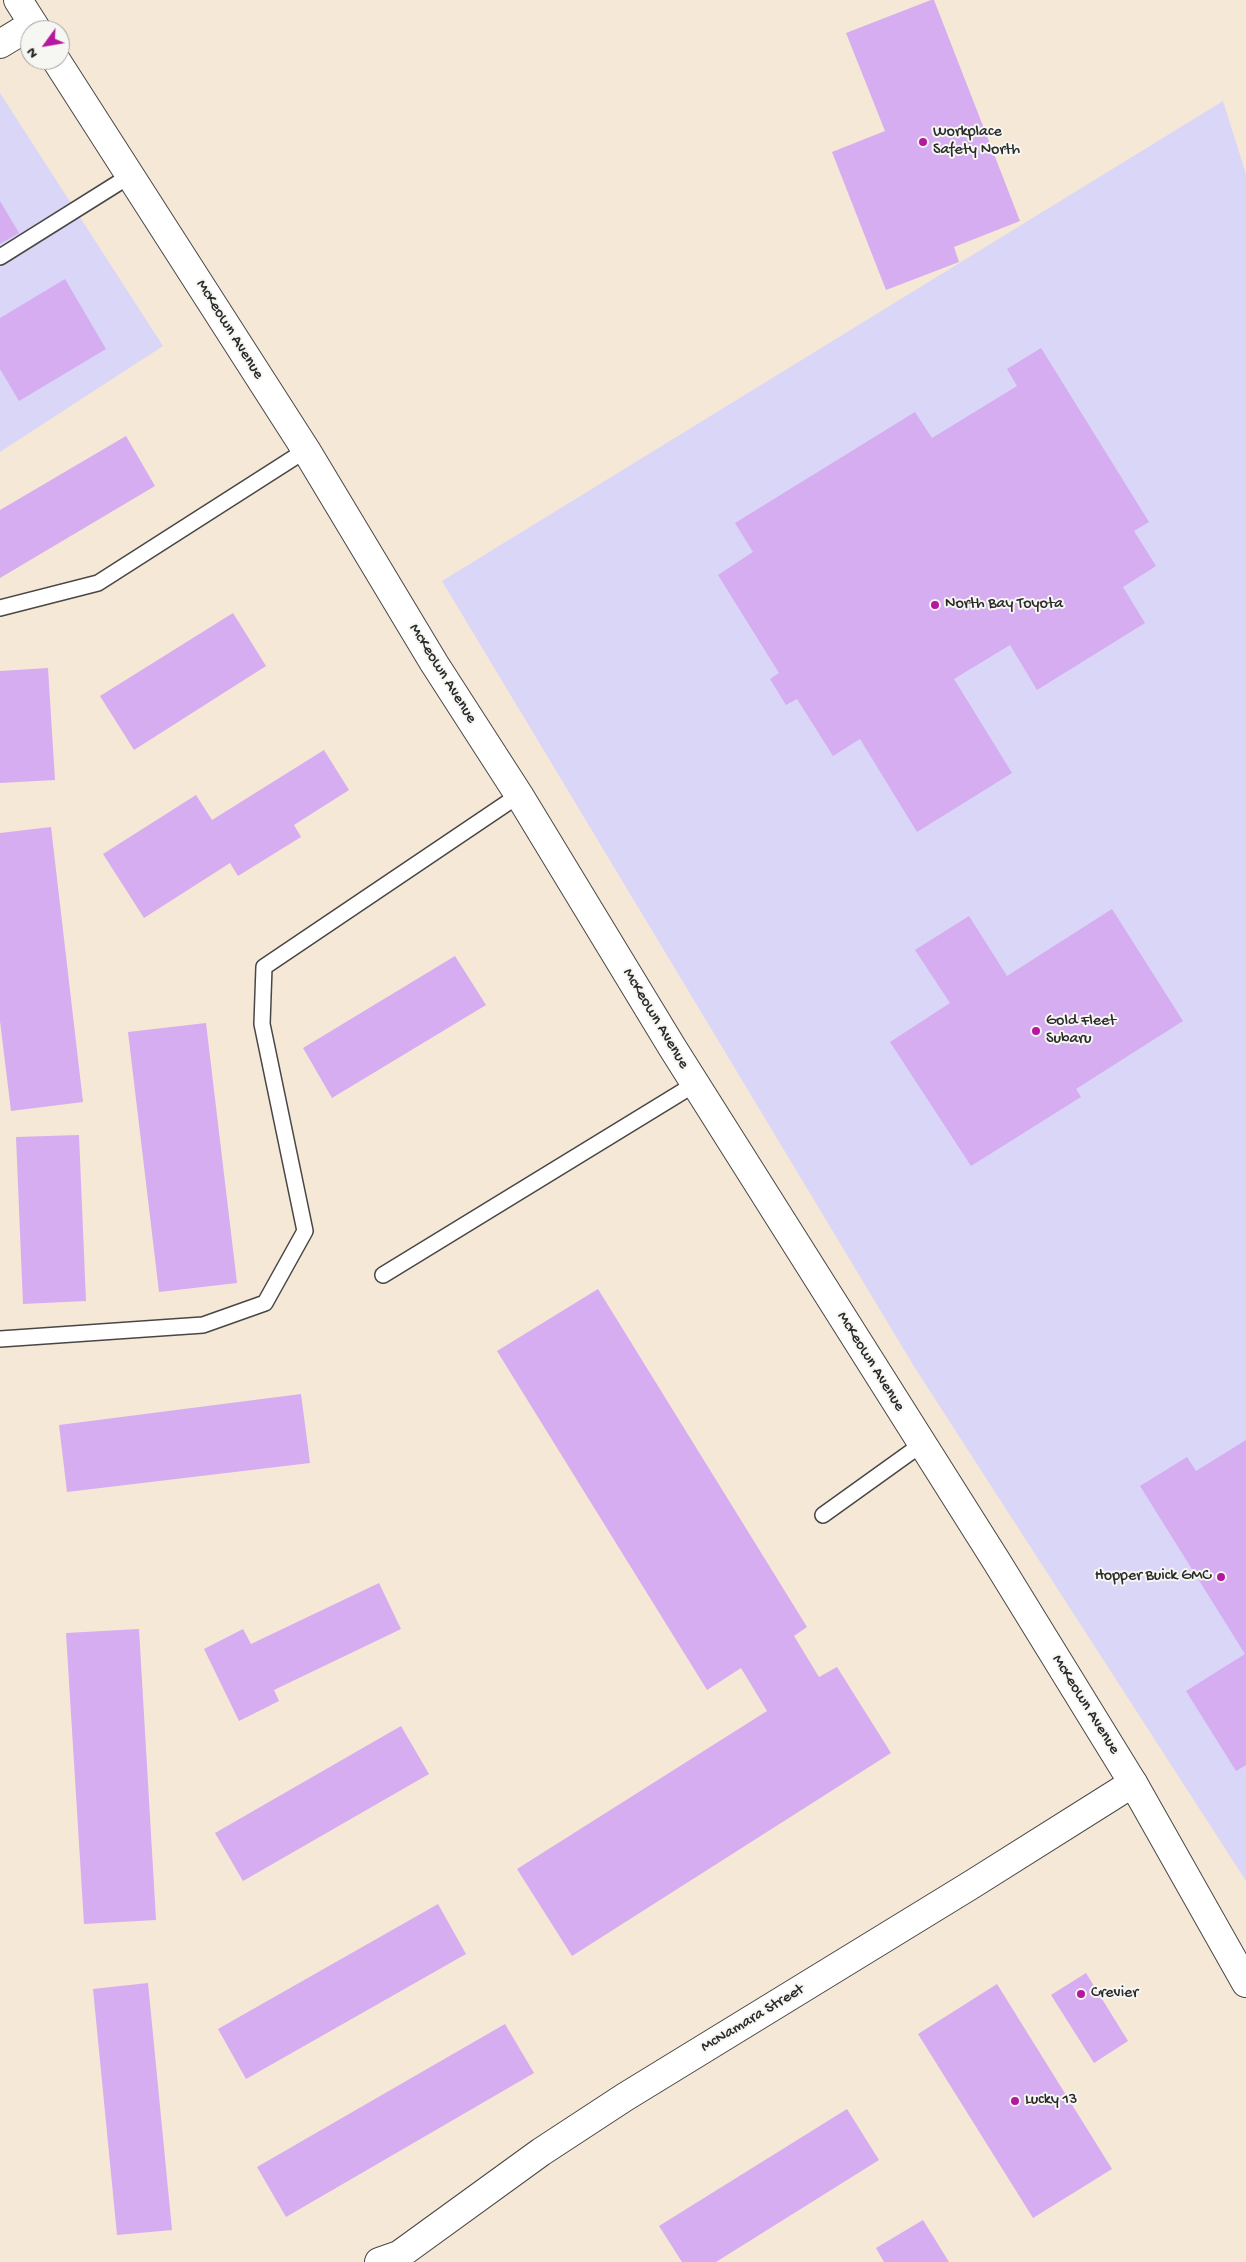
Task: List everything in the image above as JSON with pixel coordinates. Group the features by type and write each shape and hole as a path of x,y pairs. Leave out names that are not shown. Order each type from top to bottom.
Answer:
{"street":[{"path":"18,0 31,20"},
{"path":"0,44 20,34"},
{"name":"McKeown Avenue","path":"63,70 306,450 434,663 519,794 695,1084 922,1444 1132,1783 1246,1982"},
{"name":"McNamara Street","path":"379,2262 398,2255 541,2152 625,2097 963,1890 1132,1783"}],"lane":[{"path":"0,257 131,175"},
{"path":"0,608 98,583 306,450"},
{"path":"0,1339 204,1324 266,1303 305,1231 262,1024 264,967 519,794"},
{"path":"383,1275 695,1084"},
{"path":"822,1515 922,1444"}],"shaded area":[{"path":"0,93 163,346 0,452"},
{"path":"1223,101 1246,174 1246,1881 915,1368 442,581"}],"building":[{"name":"Workplace Safety North","path":"934,0 1020,221 954,247 959,262 886,290 832,152 885,131 846,33"},
{"path":"0,201 19,233 0,244"},
{"path":"65,279 106,349 19,401 0,369 0,318"},
{"name":"North Bay Toyota","path":"1041,348 1149,522 1134,531 1156,566 1123,587 1145,623 1037,690 1010,645 954,679 1012,773 917,832 860,739 833,756 797,699 786,705 770,679 779,673 718,575 753,552 735,523 915,412 932,438 1017,386 1007,369"},
{"path":"126,436 155,486 0,578 0,510"},
{"path":"233,613 266,666 134,750 100,696"},
{"path":"48,668 55,780 0,783 0,671"},
{"path":"324,750 349,790 294,825 301,837 238,876 230,863 144,918 103,854 196,795 212,820"},
{"path":"51,827 83,1102 11,1111 0,1021 0,833"},
{"name":"Gold Fleet Subaru","path":"1112,909 1183,1021 1076,1089 1081,1097 971,1166 890,1042 950,1003 915,950 969,916 1007,976"},
{"path":"455,956 486,1005 332,1098 303,1048"},
{"path":"206,1023 237,1283 159,1292 128,1032"},
{"path":"79,1135 86,1301 23,1304 16,1137"},
{"path":"598,1289 807,1627 794,1636 819,1677 837,1667 891,1753 572,1956 517,1869 767,1711 741,1668 707,1690 497,1351"},
{"path":"301,1394 310,1463 67,1492 59,1425"},
{"name":"Hopper Buick GMC","path":"1246,1440 1246,1765 1236,1771 1186,1691 1245,1654 1140,1486 1187,1457 1196,1471"},
{"path":"379,1583 401,1629 274,1690 279,1701 239,1721 204,1649 243,1629 251,1644"},
{"path":"139,1629 156,1920 84,1924 66,1633"},
{"path":"401,1726 429,1774 243,1881 215,1833"},
{"path":"438,1904 466,1954 246,2079 218,2029"},
{"path":"1086,1973 1128,2041 1094,2063 1051,1995"},
{"path":"148,1983 172,2230 117,2235 93,1989"},
{"name":"Lucky 13","path":"997,1984 1112,2169 1033,2218 918,2034"},
{"path":"505,2024 534,2073 286,2217 257,2167"},
{"path":"847,2109 879,2160 716,2262 682,2262 659,2226"},
{"path":"923,2220 949,2262 884,2262 876,2248"}],"place":[{"name":"Workplace Safety North","path":"923,142"},
{"name":"North Bay Toyota","path":"935,605"},
{"name":"Gold Fleet Subaru","path":"1036,1031"},
{"name":"Hopper Buick GMC","path":"1221,1577"},
{"name":"Crevier","path":"1081,1994"},
{"name":"Lucky 13","path":"1015,2101"}]}
